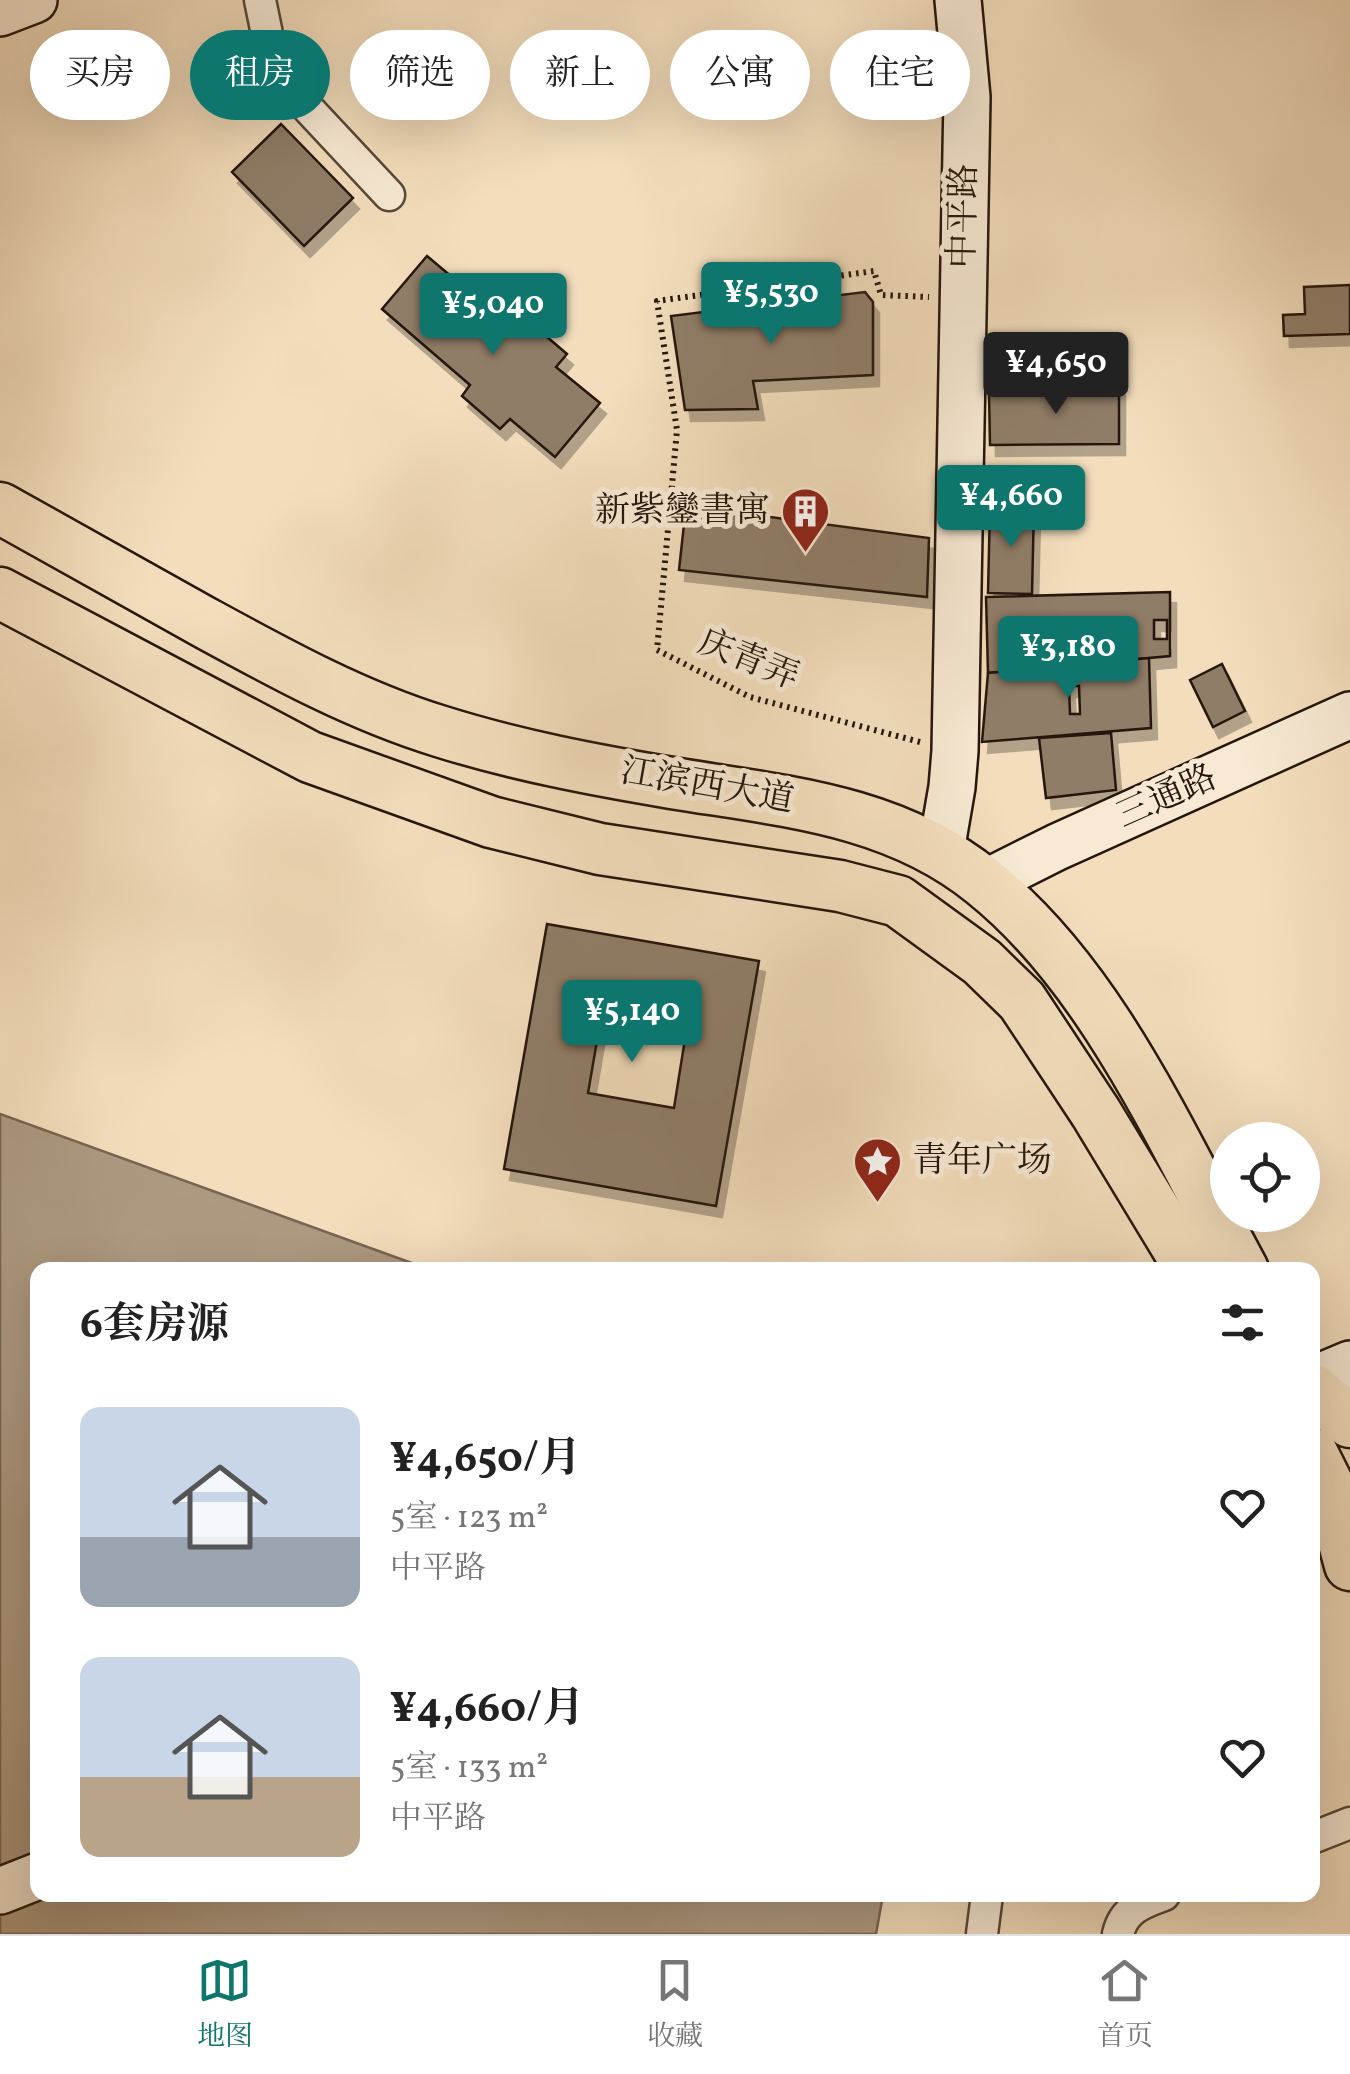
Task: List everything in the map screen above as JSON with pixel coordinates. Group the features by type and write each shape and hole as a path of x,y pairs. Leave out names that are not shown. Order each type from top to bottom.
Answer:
{"main road":[{"name":"江滨西大道","path":"0,508 295,672 389,715 529,756 828,808 912,837 941,852 985,883 1054,949 1088,994 1239,1262"},
{"path":"0,593 310,756 491,822 600,849 840,886 898,901 982,962 1022,1001 1187,1262"},
{"path":"1320,1469 1329,1487 1350,1565"}],"street":[{"path":"0,12 34,0"},
{"path":"260,0 275,73 389,195"},
{"name":"中平路","path":"941,852 955,751 967,96 958,0"},
{"name":"三通路","path":"985,883 1350,715"},
{"path":"1320,1835 1350,1824"},
{"path":"0,1890 30,1879"},
{"path":"982,1934 986,1902"},
{"path":"1118,1934 1125,1916 1147,1902"}],"path":[{"name":"庆青弄","path":"955,751 750,696 657,650 676,430 658,301 874,271 880,295 964,299"}],"shaded area":[{"path":"0,1114 409,1262 30,1262 30,1902 882,1902 876,1934 0,1934"}],"building":[{"path":"281,124 353,198 304,246 232,172"},
{"path":"427,256 516,331 526,319 567,354 556,367 600,403 555,457 510,419 500,429 462,396 470,385 382,309"},
{"path":"1350,285 1350,334 1284,336 1283,315 1305,314 1304,287"},
{"path":"865,292 873,302 873,375 753,381 758,409 685,410 671,316"},
{"path":"1119,385 1119,444 990,445 989,393"},
{"name":"新紫鑾書寓","path":"686,506 929,538 927,597 679,570"},
{"path":"990,506 1034,506 1032,594 988,593"},
{"path":"1170,592 1170,656 988,673 986,597","holes":["1154,620 1167,620 1167,639 1154,639","1087,622 1088,643 1073,644 1073,623"]},
{"path":"1149,658 1151,728 982,742 988,673","holes":["1069,686 1079,686 1080,714 1070,714"]},
{"path":"1222,664 1245,711 1213,727 1190,680"},
{"path":"1111,733 1116,790 1046,798 1039,738"},
{"path":"547,924 759,961 716,1206 504,1169","holes":["603,1006 688,1020 674,1108 588,1093"]}],"place":[{"name":"新紫鑾書寓","path":"805,554"},
{"name":"青年广场","path":"877,1204"}]}
